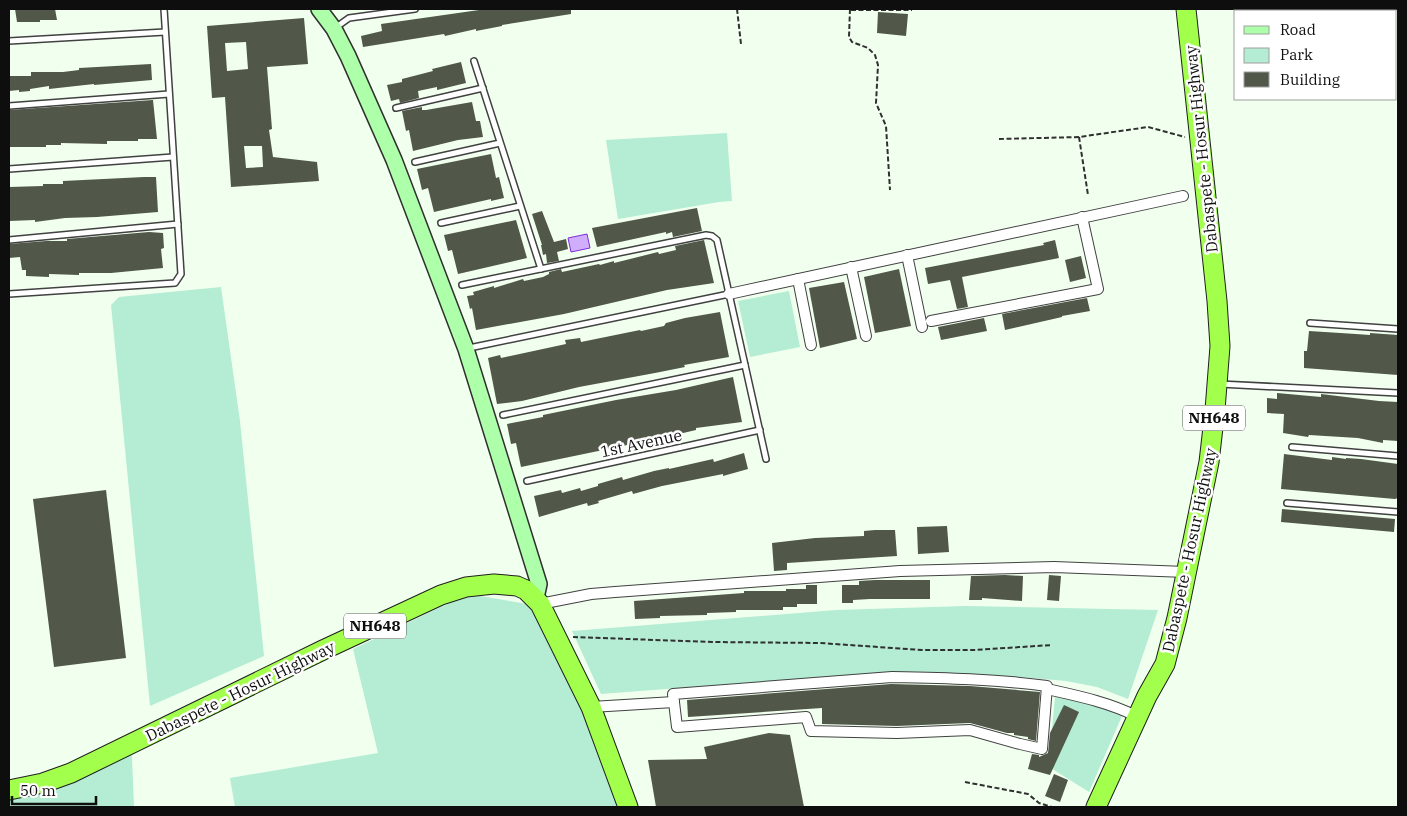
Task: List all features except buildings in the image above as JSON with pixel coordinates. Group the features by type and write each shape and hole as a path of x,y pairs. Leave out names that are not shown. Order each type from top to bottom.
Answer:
{"highway":[{"name":"Dabaspete - Hosur Highway","path":"1096,807 1136,716 1165,664 1208,462 1217,384 1220,346 1217,301 1186,9"},
{"name":"Dabaspete - Hosur Highway","path":"9,790 42,783 71,773 323,650 441,595 466,587 494,584 517,586 526,590 538,601"},
{"path":"538,601 591,707 628,807"}],"street":[{"path":"319,9 334,29 348,56 394,160 466,350 539,584 538,601 607,593 900,571 1054,567 1186,572"},
{"path":"729,294 1183,196"},
{"path":"932,321 1098,288 1082,217"},
{"path":"907,255 922,327"},
{"path":"851,268 866,336"},
{"path":"798,279 811,344"},
{"path":"1047,689 1042,749 970,730 897,734 811,731 806,717 677,727 673,694 892,677 954,678 1047,686 1047,689 1090,698 1120,708 1136,716"},
{"path":"591,707 674,702"}],"lane":[{"path":"9,294 175,283 181,274 164,9"},
{"path":"334,29 349,18 415,9"},
{"path":"9,41 165,32"},
{"path":"474,61 540,269"},
{"path":"396,108 483,88"},
{"path":"9,106 169,94"},
{"path":"415,162 500,143"},
{"path":"9,169 173,157"},
{"path":"441,223 520,206"},
{"path":"9,240 178,224"},
{"path":"462,285 706,235 712,236 717,240 766,459"},
{"path":"466,350 476,346 729,294"},
{"path":"1310,323 1398,329"},
{"path":"504,415 745,364"},
{"path":"1217,384 1398,393"},
{"name":"1st Avenue","path":"527,481 760,430"},
{"path":"1292,446 1398,456"},
{"path":"1287,504 1398,512"}],"path":[{"path":"737,9 742,44"},
{"path":"890,190 886,126 876,103 878,65 875,55 868,48 852,42 849,37 850,9 912,10"},
{"path":"999,139 1079,136 1148,127 1182,137 1200,136"},
{"path":"1079,136 1088,195"},
{"path":"558,639 568,637 712,642 820,642 922,650 975,650 1052,645"},
{"path":"965,782 1028,794 1039,803 1052,807"}],"green space":[{"path":"727,133 732,201 618,219 606,140"},
{"path":"221,287 240,421 264,656 150,706 111,305 119,297"},
{"path":"789,291 800,347 750,357 738,301"},
{"path":"468,594 533,605 590,723 619,807 235,807 230,778 378,753 353,649"},
{"path":"966,606 1158,610 1128,699 1097,687 1066,681 1019,677 890,672 601,694 572,631 836,610"},
{"path":"1055,697 1088,701 1122,716 1089,792 1054,770 1049,761"},
{"path":"129,751 132,757 134,807 9,807 9,793"}],"shaded area":[{"path":"587,234 590,248 571,252 568,238"}]}
